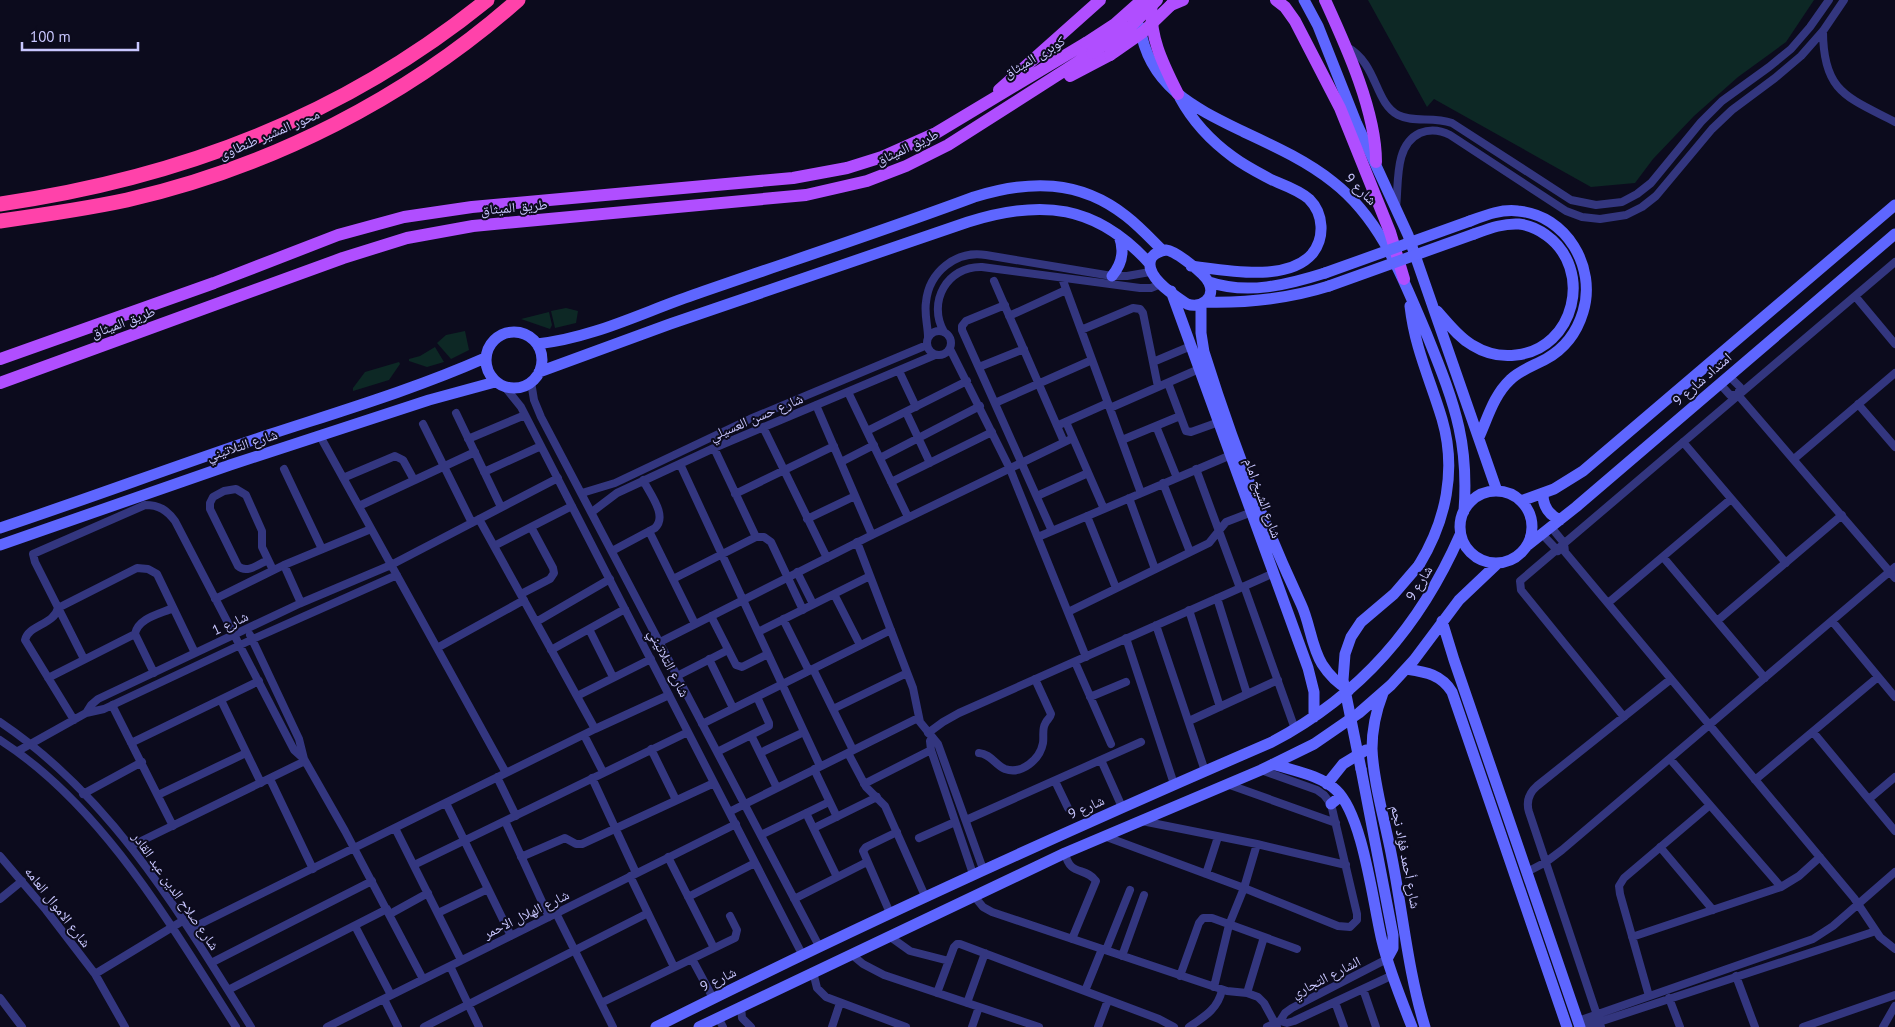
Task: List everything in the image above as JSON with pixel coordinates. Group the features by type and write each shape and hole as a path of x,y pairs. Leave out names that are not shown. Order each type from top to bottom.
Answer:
{"highway":[{"name":"محور المشير طنطاوى","path":"0,204 73,192 132,179 189,162 253,138 308,114 374,78 431,42 487,0"},
{"name":"محور المشير طنطاوى","path":"0,220 92,207 159,192 220,173 279,150 344,120 406,84 472,38 518,0"}],"main road":[{"path":"981,107 1100,0"},
{"name":"كوبرى الميثاق","path":"1031,92 1089,48 1141,0"},
{"name":"شارع 9","path":"1141,0 1140,24 1144,44 1159,73 1178,94 1199,110 1277,148 1333,181 1353,199 1378,231 1404,279 1442,373 1459,428 1465,477 1464,511"},
{"path":"1152,0 1151,23 1154,40 1178,94 1192,118 1212,140 1242,163 1304,195 1314,204 1321,223 1316,249 1307,259 1295,266 1256,272 1234,272 1191,266"},
{"name":"كوبرى الميثاق","path":"936,132 1131,26 1157,0"},
{"path":"1276,0 1295,21 1340,108 1390,232 1404,279"},
{"name":"شارع 9","path":"1304,0 1322,34 1350,106 1396,207 1480,437 1497,491"},
{"path":"1325,0 1345,46 1372,124 1376,162"},
{"path":"1031,92 1064,78 1110,54 1143,32 1176,2"},
{"name":"طريق الميثاق","path":"0,383 386,244 451,229 785,198 847,187 887,174 925,157 970,132 1031,92"},
{"name":"طريق الميثاق","path":"0,359 150,307 367,226 404,217 450,209 811,176 847,168 882,157 936,132"},
{"path":"537,344 569,339 594,332 676,301 974,197 1019,186 1058,186 1095,197 1128,217 1162,250"},
{"name":"امتداد شارع 9","path":"1521,502 1543,494 1590,466 1895,205"},
{"path":"539,372 670,324 968,222 998,213 1034,208 1059,210 1091,220 1120,236 1150,268 1161,284 1187,304 1194,306 1203,303 1272,300 1301,294 1329,286 1498,226 1520,224 1542,232 1555,242 1569,263 1573,279 1573,304 1567,320 1557,334 1536,350 1520,354 1503,355 1487,352 1472,345 1434,308"},
{"path":"1150,268 1155,254 1162,250 1174,251 1209,282 1234,288 1252,289 1296,282 1325,273 1492,213 1509,210 1526,212 1543,218 1564,233 1575,248 1583,264 1586,282 1584,310 1572,335 1553,354 1522,371 1509,381 1494,401 1480,437"},
{"name":"امتداد شارع 9","path":"1528,544 1560,520 1895,234"},
{"path":"1112,276 1122,257 1120,236"},
{"path":"297,251 296,265 306,273"},
{"name":"شارع الشيخ امام","path":"1209,282 1210,293 1203,303 1201,333 1210,371 1270,533 1308,620 1321,663 1333,678 1350,690"},
{"name":"شارع الشيخ امام","path":"1170,291 1311,676 1314,692 1314,717"},
{"path":"1387,959 1392,948 1393,935 1343,680 1345,654 1351,637 1361,622 1394,594 1419,565 1432,543 1441,520 1448,483 1449,458 1442,420 1418,348 1409,292"},
{"path":"150,307 157,326"},
{"path":"506,333 524,333 537,344 542,355 539,372 531,382 521,387 500,384 488,373 485,358 492,342 506,333"},
{"name":"شارع التلاتيني","path":"0,528 410,387 485,358"},
{"name":"شارع التلاتيني","path":"0,545 230,465 429,400 500,384"},
{"path":"1497,491 1513,495 1521,502 1528,511 1532,522 1532,534 1528,544 1515,558 1498,563 1485,562 1474,556 1465,546 1460,535 1460,522 1464,511 1475,498 1486,492 1497,491"},
{"path":"1543,494 1544,503 1549,512 1560,520"},
{"name":"شارع 9","path":"656,1027 802,954 978,871 1272,742 1295,729 1350,690 1380,660 1416,617 1445,569 1460,535"},
{"path":"699,1027 721,1022 741,1006 1065,853 1261,770 1329,734 1383,693 1406,669 1442,621 1468,591 1498,563"},
{"path":"1291,621 1301,622 1308,620"},
{"path":"1442,621 1473,734 1567,1027"},
{"path":"1406,669 1429,673 1446,683 1473,734 1527,872 1581,1025"},
{"name":"شارع أحمد فؤاد نجم","path":"1383,693 1374,720 1372,748 1375,774 1395,874 1412,977 1425,1027"},
{"path":"1327,784 1343,764 1356,755 1372,748"},
{"path":"1273,764 1327,784 1341,796 1350,811 1360,842 1387,959 1412,1027"},
{"path":"1331,804 1341,796"}],"street":[{"path":"1345,46 1367,64 1384,100 1394,112 1408,118 1430,118 1452,123 1563,196 1587,204 1605,205 1630,198 1651,184 1711,111 1733,92 1791,49 1810,27 1829,0"},
{"path":"1396,207 1401,159 1404,149 1410,140 1419,134 1434,130 1455,138 1550,202 1574,214 1600,219 1618,217 1634,211 1656,196 1722,119 1793,64 1823,31 1844,0"},
{"path":"1823,31 1824,59 1828,72 1835,83 1854,100 1895,122"},
{"path":"928,341 935,332 944,332 952,340 950,349 944,355 935,355 930,351 928,341 926,302 932,283 939,272 949,263 967,255 986,254 1112,276 1127,276 1150,268"},
{"path":"1624,717 1520,588 1522,579 1895,262"},
{"path":"944,332 937,311 940,295 948,281 961,271 972,268 982,267 1145,289 1161,284"},
{"path":"1062,278 1142,493"},
{"path":"994,281 1064,442"},
{"path":"1009,316 1066,290"},
{"path":"1855,296 1895,344"},
{"path":"1005,305 966,321 962,326 962,330 1052,531"},
{"path":"1081,330 1133,308 1138,308 1143,313 1158,387"},
{"name":"شارع حسن العسيلي","path":"582,493 597,490 620,481 758,415 928,341"},
{"path":"1153,362 1191,346"},
{"path":"950,349 1010,469 1086,657"},
{"path":"979,367 1024,349"},
{"name":"شارع حسن العسيلي","path":"592,512 603,502 643,480 935,355"},
{"path":"995,403 1092,360"},
{"path":"1057,426 1199,369"},
{"path":"899,371 916,407"},
{"path":"1794,459 1895,373"},
{"path":"1729,376 1740,387 1738,395"},
{"path":"867,431 967,381"},
{"name":"شارع التلاتيني","path":"531,382 537,409 819,946"},
{"path":"1168,382 1185,429 1189,432 1219,422"},
{"name":"شارع التلاتيني","path":"500,384 525,415 542,446 802,954"},
{"path":"1527,872 1546,862 1562,850 1832,621 1893,572 1738,395 1730,395 1720,384"},
{"path":"848,392 908,518"},
{"path":"1858,404 1895,447"},
{"path":"816,405 872,535"},
{"path":"880,458 980,406"},
{"path":"906,412 930,463"},
{"path":"456,413 501,507"},
{"path":"468,439 525,415"},
{"path":"1122,440 1180,416"},
{"path":"1066,422 1104,509"},
{"path":"423,424 475,521 494,546 595,729"},
{"path":"1156,426 1177,478"},
{"path":"763,427 827,558"},
{"path":"891,482 992,432"},
{"path":"320,436 506,773"},
{"path":"660,642 857,542 1073,438"},
{"path":"1683,442 1786,563"},
{"path":"841,462 874,445"},
{"path":"484,472 542,446"},
{"path":"735,494 834,446"},
{"path":"714,448 756,537"},
{"path":"359,506 475,452"},
{"path":"1038,537 1231,455"},
{"path":"343,478 395,456 404,460 414,480"},
{"path":"680,464 804,732 837,817"},
{"path":"284,469 322,549"},
{"path":"1196,470 1278,680 1295,729"},
{"path":"1037,496 1088,474"},
{"name":"شارع 1","path":"86,713 98,699 301,603 391,565 558,478"},
{"path":"612,551 657,526 661,517 643,480"},
{"path":"1163,483 1190,552"},
{"path":"268,560 246,570 240,568 210,509 211,500 216,494 232,489 240,490 246,495 262,531 262,547 273,570"},
{"path":"597,490 603,502"},
{"path":"807,519 855,496"},
{"path":"1128,498 1155,569"},
{"path":"1608,603 1731,499"},
{"path":"84,659 35,562 33,554 144,505 154,505 162,508 175,521 214,600 259,681 294,750 304,760 389,911 424,979"},
{"path":"494,546 572,506"},
{"path":"1068,612 1209,543 1223,524 1230,519 1252,512"},
{"path":"1717,621 1842,515"},
{"path":"1087,516 1116,588"},
{"path":"437,648 550,579 554,573 553,568 531,527"},
{"path":"214,600 284,565 371,529"},
{"path":"649,531 695,624"},
{"path":"1546,531 1564,543 1565,552 1859,903 1876,931 1895,949"},
{"path":"1546,531 1556,550 1565,552"},
{"path":"673,579 756,537 764,537 771,542 803,610"},
{"path":"857,542 916,698 918,718 938,744 966,820 978,871"},
{"path":"1662,557 1765,678"},
{"path":"284,565 301,603"},
{"path":"74,720 25,643 27,634 50,620 57,613 58,608 137,568 148,569 157,574 195,653"},
{"path":"798,572 813,604"},
{"path":"978,871 955,822 931,750 930,735 951,717 1274,573"},
{"name":"شارع 1","path":"18,751 86,713 112,705 252,639 397,575"},
{"path":"758,632 870,576"},
{"path":"536,622 610,580"},
{"path":"834,594 860,645"},
{"path":"1217,598 1248,694"},
{"path":"154,673 135,634 136,628 140,623 173,608"},
{"path":"551,650 625,609"},
{"path":"1189,610 1220,707"},
{"path":"712,616 734,664 740,667 768,654"},
{"path":"783,619 833,709 864,784 885,806 925,896"},
{"path":"1832,621 1895,697"},
{"path":"1156,625 1205,771"},
{"path":"247,629 299,739 304,760"},
{"path":"589,629 613,677"},
{"path":"702,724 890,630"},
{"path":"48,678 135,634"},
{"path":"1126,638 1174,784"},
{"path":"678,676 728,650"},
{"path":"577,696 651,659"},
{"path":"709,660 733,708"},
{"path":"1075,662 1111,744"},
{"path":"833,709 907,673"},
{"path":"1755,780 1878,677"},
{"path":"979,752 989,756 1000,766 1008,770 1020,769 1034,760 1041,748 1044,725 1051,714 1035,679"},
{"path":"1599,1021 1528,812 1528,803 1531,793 1537,786 1671,679"},
{"path":"1189,721 1278,680"},
{"path":"132,743 259,681"},
{"path":"1090,697 1126,682"},
{"path":"190,929 595,729 669,695"},
{"path":"717,752 769,725 757,697"},
{"path":"220,700 261,783"},
{"path":"112,705 173,826"},
{"path":"729,812 918,718"},
{"name":"شارع صلاح الدين عبد القادر","path":"0,722 30,744 84,794 131,846 190,929 251,1027"},
{"path":"414,865 688,732"},
{"path":"760,753 804,732"},
{"path":"1812,732 1895,831"},
{"path":"584,735 603,772"},
{"path":"751,735 777,788"},
{"name":"شارع صلاح الدين عبد القادر","path":"0,740 18,751 50,778 96,826 172,927 236,1027"},
{"path":"966,820 1141,742"},
{"path":"651,749 676,800"},
{"path":"864,784 931,750"},
{"path":"158,795 246,754"},
{"path":"1670,758 1781,887"},
{"path":"131,846 270,779 304,760"},
{"path":"1101,760 1122,807"},
{"path":"84,794 142,762"},
{"path":"1104,836 1244,888 1338,926 1350,927 1355,923 1357,917 1331,804 1317,790 1261,770"},
{"path":"498,777 516,816"},
{"path":"1869,799 1895,777"},
{"path":"592,778 615,829 648,913 674,967"},
{"path":"270,779 313,869"},
{"path":"1056,780 1068,808"},
{"path":"521,857 565,838 576,844 582,844 714,783"},
{"path":"1227,784 1336,823"},
{"path":"814,828 877,797"},
{"path":"761,835 830,802"},
{"path":"446,803 511,936"},
{"path":"1649,996 1619,886 1624,878 1710,805"},
{"path":"806,813 837,877"},
{"path":"1141,820 1346,865"},
{"path":"505,821 521,857 552,915 574,950 613,1027"},
{"path":"919,838 955,822"},
{"name":"شارع الهلال الاحمر","path":"327,1027 736,824"},
{"path":"396,828 461,960"},
{"path":"890,913 863,853 864,848 897,832"},
{"path":"1206,874 1218,837"},
{"path":"1214,987 1229,925 1244,888 1257,844"},
{"path":"1660,847 1713,910"},
{"path":"1065,853 1066,861 1072,868 1088,873 1096,881 1072,939"},
{"name":"شارع الاموال العامه","path":"0,856 95,974 125,1027"},
{"path":"668,857 714,948"},
{"path":"1632,937 1781,887 1799,876 1820,857"},
{"path":"688,897 755,862"},
{"path":"794,898 867,862"},
{"path":"1599,1021 1649,996 1813,939 1827,930 1895,872"},
{"path":"0,899 22,881"},
{"path":"211,963 372,881"},
{"path":"438,913 488,889"},
{"path":"1085,991 1130,890"},
{"path":"228,990 354,926 428,893"},
{"path":"1122,956 1144,895"},
{"path":"974,896 988,910 1222,990 1255,995 1261,1000 1277,1024"},
{"path":"429,1026 648,913"},
{"path":"601,1003 736,936 738,930 730,916"},
{"path":"1180,976 1199,923 1203,918 1212,918 1298,949"},
{"path":"95,974 184,920"},
{"path":"354,926 387,997 398,1027"},
{"path":"1581,1025 1599,1021 1876,931"},
{"path":"889,936 910,951 949,961"},
{"path":"1246,993 1264,937"},
{"path":"937,993 954,947 958,944 1159,1019 1174,1027"},
{"path":"967,1003 985,953"},
{"path":"851,954 877,972 1039,1027"},
{"path":"692,959 713,998"},
{"name":"الشارع التجاري","path":"1277,1024 1288,1010 1387,959"},
{"path":"1736,976 1743,968 1739,965"},
{"path":"450,966 480,1027"},
{"path":"1726,969 1726,975 1736,976"},
{"path":"813,972 817,988 822,995 904,1027"},
{"name":"الشارع التجاري","path":"1267,1027 1294,1021 1393,975"},
{"path":"1736,976 1755,1027"},
{"path":"1363,989 1376,1027"},
{"path":"1189,1027 1214,1008 1220,1000 1222,990"},
{"path":"1803,1027 1895,995"},
{"path":"0,998 22,1027"},
{"path":"1669,998 1680,1027"},
{"path":"1098,1027 1108,1000"},
{"path":"1335,1002 1344,1027"},
{"path":"832,1027 840,1003"},
{"path":"741,1006 742,1018 751,1027"},
{"path":"1883,1027 1895,1006"},
{"path":"972,1027 979,1007"},
{"path":"344,1018 348,1027"}],"green space":[{"path":"1368,0 1814,0 1786,42 1738,77 1694,116 1653,159 1635,183 1591,187 1434,99 1427,107"},
{"path":"566,308 578,311 576,323 555,328 551,311"},
{"path":"549,312 552,325 550,329 521,319"},
{"path":"465,331 469,350 451,359 437,343 446,335"},
{"path":"435,347 444,362 427,367 409,361 409,359 420,356"},
{"path":"399,362 400,364 389,380 353,391 353,388 365,372"}]}
